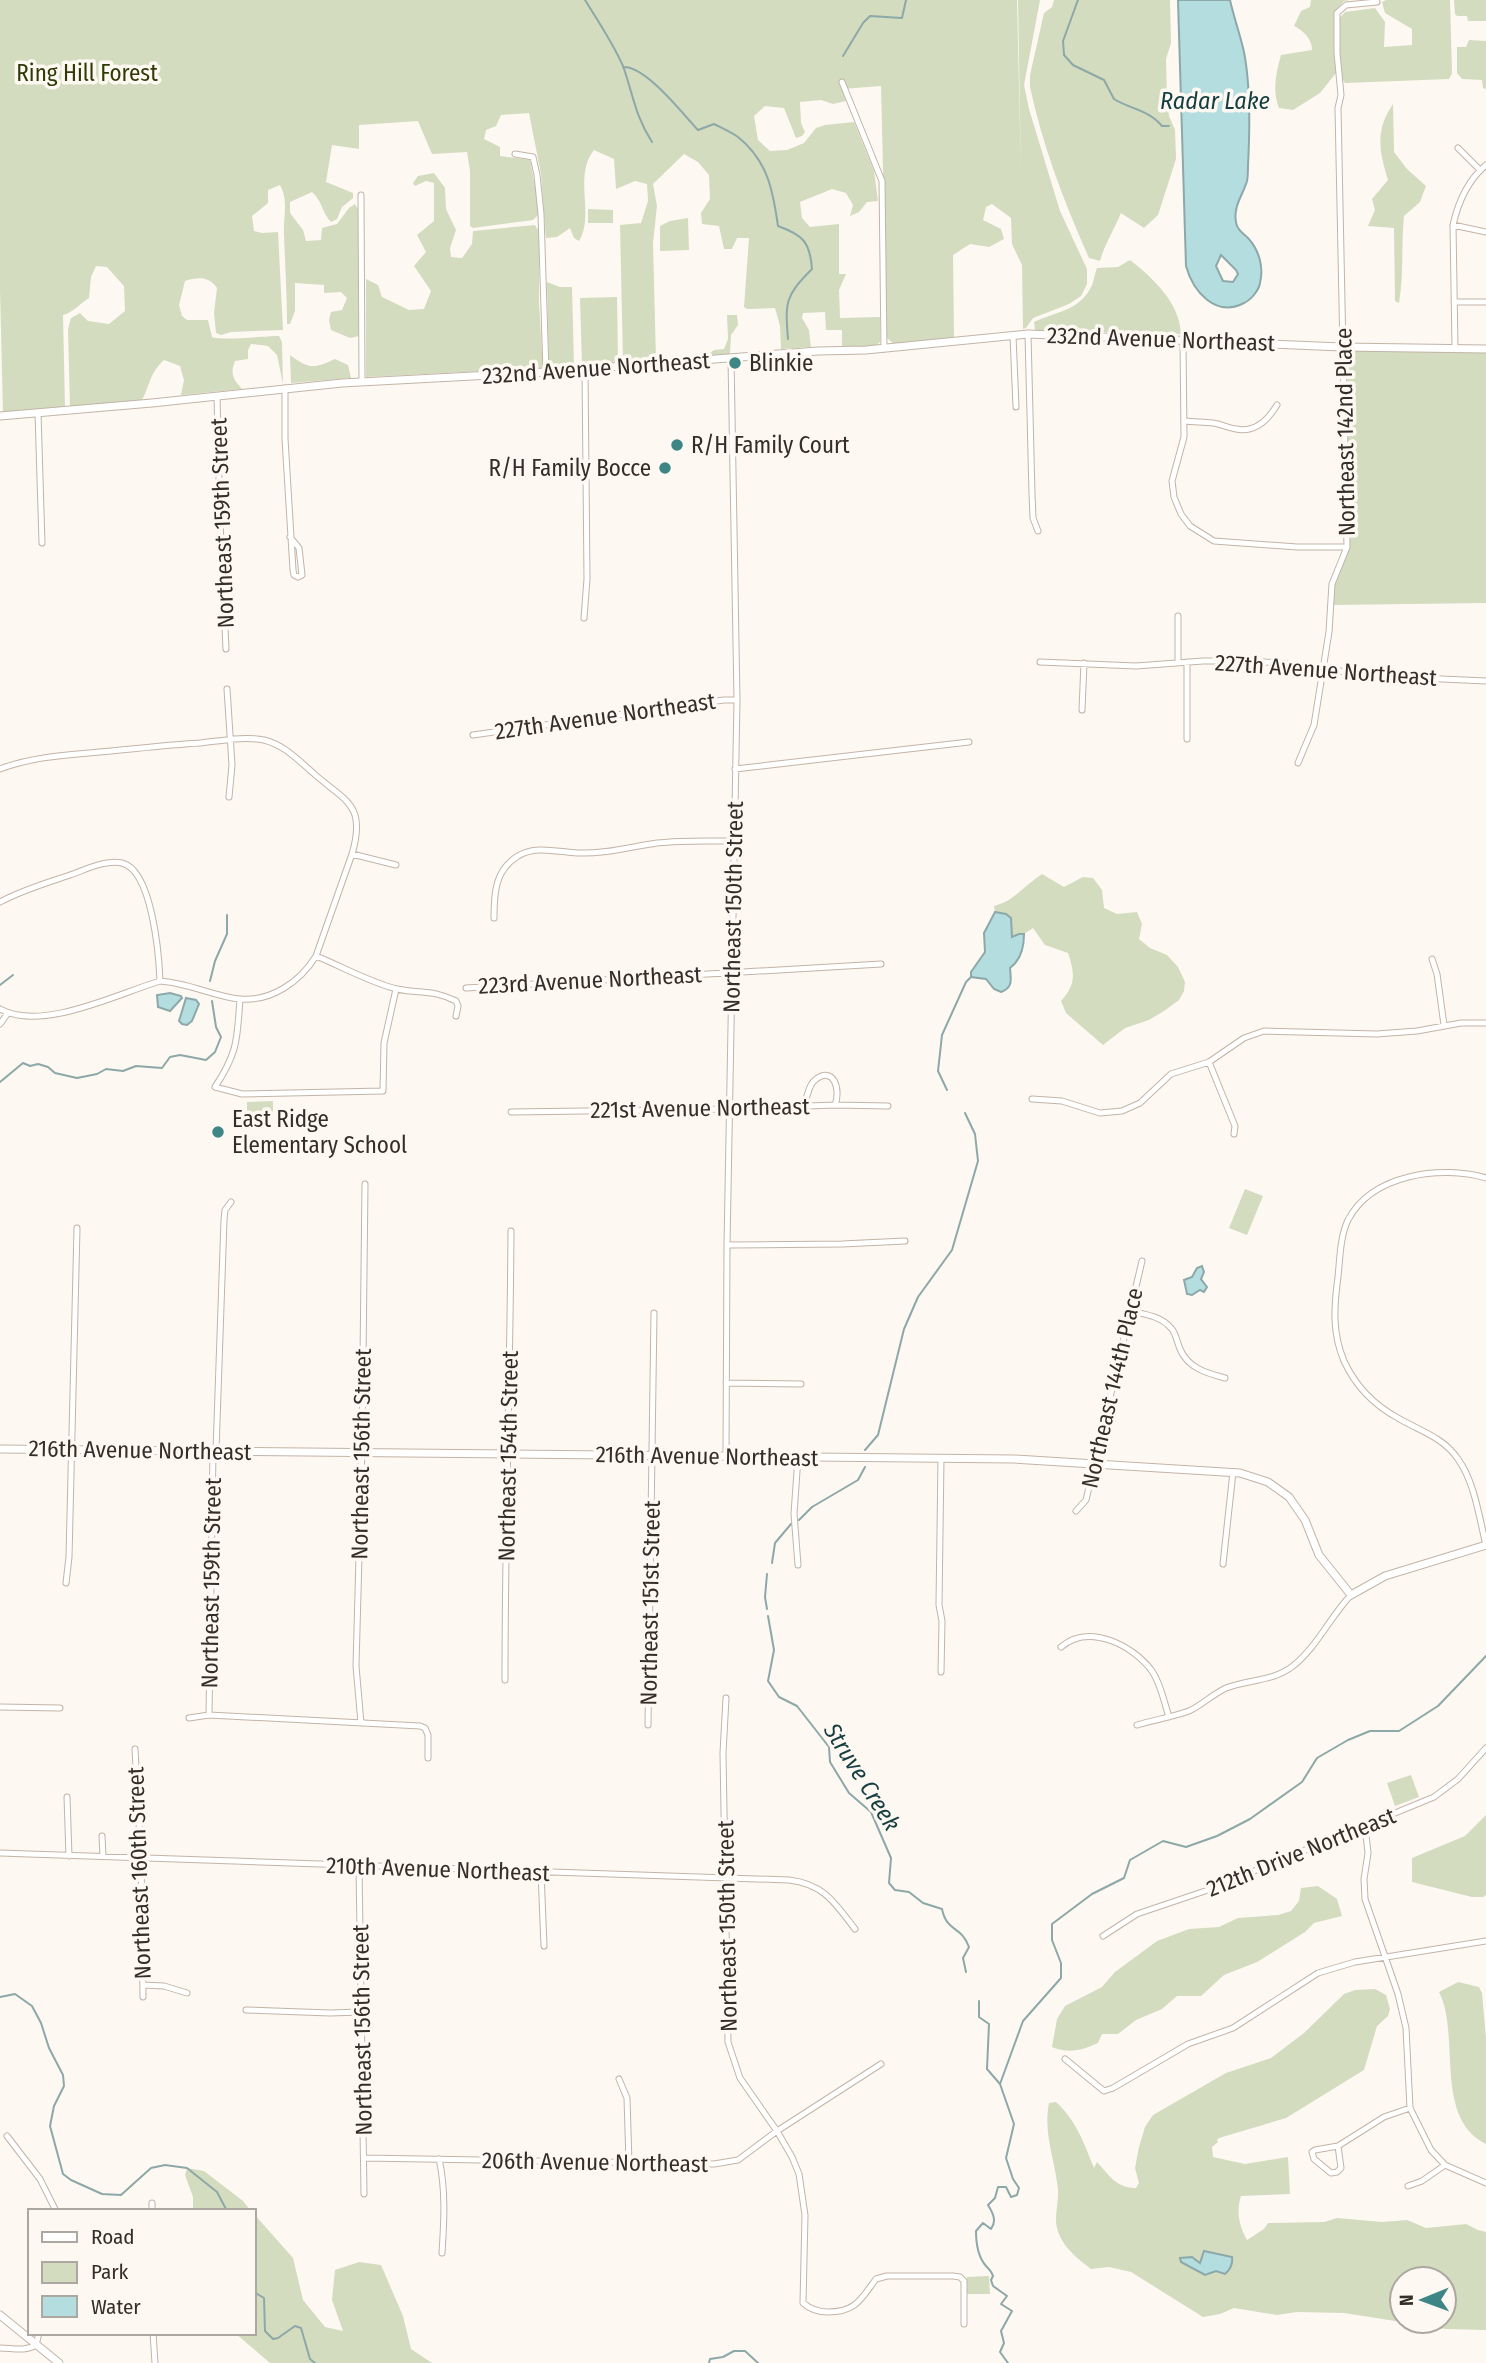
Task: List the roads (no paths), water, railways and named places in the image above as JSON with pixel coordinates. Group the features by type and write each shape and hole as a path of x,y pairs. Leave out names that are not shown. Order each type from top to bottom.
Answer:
{"street":[{"name":"Northeast 142nd Place","path":"1298,762 1314,724 1324,668 1332,584 1347,547 1338,108 1341,95 1337,13 1346,5 1377,2"},
{"path":"842,82 882,181 884,349"},
{"path":"1458,148 1480,170"},
{"path":"515,154 533,157 538,184 546,372"},
{"path":"1455,348 1453,225 1466,188 1486,165"},
{"path":"361,195 362,381"},
{"path":"1453,225 1486,232"},
{"path":"1454,302 1486,302"},
{"path":"1028,334 1033,517 1038,531"},
{"name":"232nd Avenue Northeast","path":"0,416 18,411 38,413 362,381 546,372 818,351 884,349 1028,334 1342,347 1486,349"},
{"path":"1013,336 1016,407"},
{"path":"1184,341 1185,421 1182,449 1172,481 1174,497 1181,514 1201,535 1214,541 1347,547"},
{"name":"Northeast 150th Street","path":"726,1456 737,700 731,358"},
{"path":"584,618 587,579 585,369"},
{"path":"285,388 290,537 293,575 298,577 302,575 299,548 290,537"},
{"name":"Northeast 159th Street","path":"217,397 219,521 226,649"},
{"path":"1185,421 1215,423 1237,430 1248,429 1270,417 1277,405"},
{"path":"38,413 42,543"},
{"path":"1178,616 1178,662"},
{"name":"227th Avenue Northeast","path":"1040,662 1136,666 1178,662 1249,661 1376,676 1486,681"},
{"path":"1187,662 1187,739"},
{"path":"1083,710 1084,663"},
{"path":"227,689 232,765 229,796"},
{"name":"227th Avenue Northeast","path":"474,735 737,700"},
{"path":"0,769 45,758 230,740 265,741 283,748 342,795 349,803 356,827 352,854 316,956 298,979 285,988 259,997 240,999 176,982 160,981 56,1015 42,1017 8,1013 0,1009"},
{"path":"735,769 970,742"},
{"path":"494,918 495,889 500,873 508,864 527,852 537,849 590,853 618,851 657,843 733,841"},
{"path":"352,854 396,865"},
{"path":"0,902 26,890 106,864 123,863 136,873 143,890 156,933 160,981"},
{"name":"223rd Avenue Northeast","path":"316,956 396,989 432,992 448,997 456,1001 456,1016"},
{"path":"1432,959 1437,974 1444,1025"},
{"name":"223rd Avenue Northeast","path":"466,988 881,964"},
{"path":"240,999 234,1055 215,1087 242,1094 383,1091 384,1043 396,989"},
{"path":"0,1024 8,1013"},
{"path":"1032,1099 1062,1101 1089,1111 1113,1113 1131,1108 1171,1074 1209,1062 1244,1038 1264,1031 1377,1034 1417,1031 1444,1025 1486,1023"},
{"path":"1209,1062 1235,1126 1234,1134"},
{"path":"802,1106 807,1101 810,1085 823,1076 835,1080 838,1087 835,1105"},
{"name":"221st Avenue Northeast","path":"512,1112 888,1106"},
{"path":"1137,1724 1192,1710 1226,1688 1268,1679 1291,1667 1304,1655 1335,1612 1352,1595 1385,1576 1486,1545 1469,1480 1457,1457 1443,1442 1398,1419 1369,1397 1345,1363 1339,1346 1334,1307 1344,1230 1358,1206 1377,1191 1397,1181 1433,1173 1454,1172 1486,1178"},
{"name":"Northeast 156th Street","path":"361,1723 356,1666 365,1184"},
{"name":"Northeast 159th Street","path":"209,1715 223,1220 225,1210 231,1202"},
{"path":"66,1583 69,1557 77,1228"},
{"name":"Northeast 154th Street","path":"505,1680 511,1231"},
{"path":"727,1245 905,1241"},
{"name":"Northeast 144th Place","path":"1076,1511 1086,1500 1142,1261"},
{"path":"1130,1311 1163,1321 1173,1329 1180,1351 1187,1361 1197,1369 1225,1378"},
{"name":"Northeast 151st Street","path":"648,1725 654,1313"},
{"path":"726,1383 801,1384"},
{"name":"216th Avenue Northeast","path":"0,1449 1014,1459 1233,1472 1268,1482 1289,1497 1305,1520 1319,1555 1352,1595"},
{"path":"798,1457 794,1514 798,1565"},
{"path":"941,1458 941,1672"},
{"path":"1223,1564 1233,1472"},
{"path":"1061,1647 1070,1639 1097,1638 1118,1644 1138,1656 1152,1672 1160,1687 1169,1717"},
{"name":"Northeast 150th Street","path":"726,1698 723,1753 728,2042 740,2078 777,2131 799,2174 805,2215 803,2303 810,2309 823,2312 850,2309 876,2279 887,2276 953,2276 964,2281 964,2324"},
{"path":"0,1707 60,1708"},
{"path":"189,1718 209,1715 420,1726 425,1728 428,1735 428,1758"},
{"name":"212th Drive Northeast","path":"1103,1937 1137,1914 1208,1890 1434,1797 1445,1790 1486,1748"},
{"name":"Northeast 160th Street","path":"135,1749 141,1858 143,1997"},
{"path":"67,1797 69,1856"},
{"path":"1365,1826 1368,1853 1364,1879 1365,1899 1398,1994 1406,2028 1410,2108 1431,2150 1445,2165 1486,2183"},
{"path":"102,1836 103,1856"},
{"name":"210th Avenue Northeast","path":"0,1853 727,1880 771,1879 810,1885 822,1891 856,1929"},
{"name":"Northeast 156th Street","path":"359,1867 364,2194"},
{"path":"541,1872 544,1946"},
{"path":"1065,2059 1104,2091 1188,2044 1233,2028 1318,1973 1385,1957 1486,1941"},
{"path":"143,1985 164,1986 187,1993"},
{"path":"246,2010 362,2012"},
{"name":"206th Avenue Northeast","path":"364,2158 714,2164 738,2161 777,2131 881,2064"},
{"path":"619,2079 627,2098 629,2163"},
{"path":"1338,2146 1341,2168 1331,2173 1314,2159 1312,2152 1328,2146 1338,2146 1384,2118 1410,2108"},
{"path":"7,2136 40,2179 55,2209"},
{"path":"439,2159 444,2224 442,2253"},
{"path":"1409,2186 1422,2181 1445,2165"},
{"path":"152,2203 152,2209"},
{"path":"0,2315 59,2363"},
{"path":"36,2345 38,2335"},
{"path":"153,2335 155,2363"},
{"path":"0,2348 25,2349 36,2345"}],"water":[{"name":"Radar Lake","path":"1178,0 1230,0 1244,52 1249,108 1248,177 1235,216 1239,229 1258,253 1261,265 1260,283 1247,302 1224,307 1207,300 1200,293 1186,266","holes":["1221,255 1238,274 1233,282 1223,281 1216,266"]},
{"path":"995,912 1011,918 1012,937 1024,934 1021,953 1010,968 1009,986 1001,992 994,989 986,979 971,977 971,972 985,952 984,933"},
{"path":"170,993 182,998 170,1011 158,1007 157,995"},
{"path":"186,998 196,1000 199,1004 192,1021 187,1025 179,1021"},
{"path":"1202,1266 1204,1272 1201,1279 1207,1287 1204,1292 1200,1290 1192,1295 1187,1294 1184,1280 1192,1277 1197,1268"},
{"path":"1204,2251 1232,2257 1229,2270 1225,2274 1216,2271 1205,2275 1181,2262 1180,2258 1192,2257 1200,2263"}],"waterway":[{"path":"585,0 619,57 638,114 652,142"},
{"path":"843,56 870,16 902,18 906,0"},
{"path":"1078,0 1063,41 1064,55 1073,65 1104,80 1114,99 1145,113 1162,126 1169,126"},
{"path":"623,67 632,69 653,82 698,130 714,124 738,137 763,166 771,189 778,226 804,241 811,260 812,269 796,286 789,300 788,339"},
{"path":"210,981 215,961 227,934 227,915"},
{"path":"0,985 13,975"},
{"name":"Struve Creek","path":"947,1090 938,1071 942,1035 966,982 971,977"},
{"path":"0,1082 23,1063 30,1066 38,1064 55,1073 77,1078 97,1074 106,1069 123,1071 136,1066 162,1068 170,1057 180,1055 206,1060 215,1052 221,1037 216,1027 212,1001"},
{"name":"Struve Creek","path":"865,1450 878,1435 904,1329 918,1297 952,1250 978,1161 975,1134 965,1113"},
{"name":"Struve Creek","path":"799,1520 812,1507 858,1480 865,1467"},
{"name":"Struve Creek","path":"772,1563 775,1543 791,1524"},
{"name":"Struve Creek","path":"767,1574 767,1609"},
{"name":"Struve Creek","path":"768,1616 774,1650 768,1681 779,1697 797,1706 829,1747 830,1762 849,1793 871,1812 891,1858 889,1883 895,1890 909,1892 923,1903 942,1909 947,1922 966,1940 969,1947 963,1958 966,1972"},
{"path":"1000,2084 1023,2021 1061,1978 1061,1963 1052,1940 1052,1924 1092,1894 1124,1878 1130,1860 1163,1841 1186,1847 1217,1836 1250,1819 1302,1782 1317,1758 1348,1740 1370,1731 1399,1731 1438,1706 1486,1656"},
{"path":"0,1997 15,1994 32,2006 63,2075 64,2086 54,2106 50,2126 63,2174 102,2194 121,2195 151,2168 165,2165 187,2168 217,2192 226,2209"},
{"name":"Struve Creek","path":"979,2001 979,2017 989,2024 987,2069 1000,2084 1014,2124 1006,2158 1019,2188 1017,2195 1011,2197 1006,2187 998,2187 995,2198 988,2205 994,2217 993,2226 991,2229 983,2223 976,2231 979,2254 993,2275 993,2286 1007,2296 1001,2304 1012,2311 1001,2331 1004,2343 1000,2352 1008,2363"},
{"path":"256,2293 264,2298 265,2331 273,2339 295,2326 301,2328 310,2359 315,2363"},
{"path":"709,2363 710,2359 723,2357 734,2351 745,2351 758,2363"}],"place":[{"name":"Blinkie","path":"735,363"},
{"name":"R/H Family Court","path":"677,445"},
{"name":"R/H Family Bocce","path":"665,468"},
{"name":"East Ridge Elementary School","path":"218,1132"}],"park label":[{"name":"Ring Hill Forest","path":"87,73"}]}
